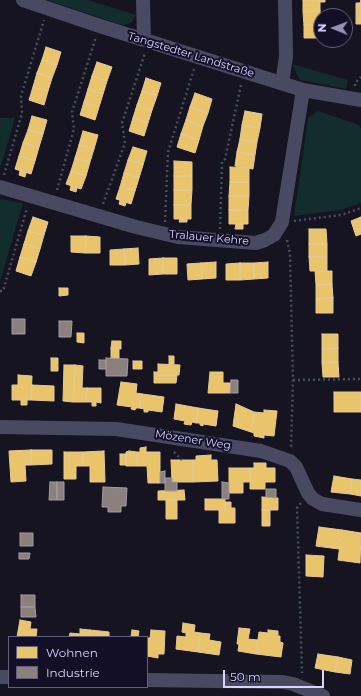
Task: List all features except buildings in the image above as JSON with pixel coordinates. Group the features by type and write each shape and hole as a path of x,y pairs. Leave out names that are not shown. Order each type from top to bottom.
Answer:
{"street":[{"name":"Tangstedter Landstraße","path":"23,0 100,26 304,90 361,100"},
{"path":"143,0 147,40"},
{"path":"282,82 286,57 285,0"},
{"name":"Tralauer Kehre","path":"0,187 164,234 220,241 261,241 274,235 282,222 304,90"},
{"name":"Mözener Weg","path":"0,427 116,429 261,451 290,461"},
{"path":"290,461 296,467 308,493 313,499 322,504 361,510"},
{"path":"148,680 284,682 302,687 323,696"}],"path":[{"path":"0,187 22,113 21,96 47,9"},
{"path":"53,202 74,129 72,112 100,26"},
{"path":"99,216 125,143 122,123 147,40"},
{"path":"164,234 168,152 198,56"},
{"path":"220,241 222,162 225,160 244,71"},
{"path":"0,292 3,291 31,195"},
{"path":"290,461 294,380 290,254 282,222 341,215 361,208"},
{"path":"294,380 361,379"},
{"path":"168,450 176,453 182,460"},
{"path":"302,687 297,508 308,493"}],"green space":[{"path":"47,0 88,0 136,15 131,23 122,25"},
{"path":"292,64 348,80 346,89 300,80"},
{"path":"318,111 359,125 361,128 361,203 340,210 294,216 308,118"},
{"path":"0,118 15,118 0,169"},
{"path":"0,199 23,203 0,282"}]}
